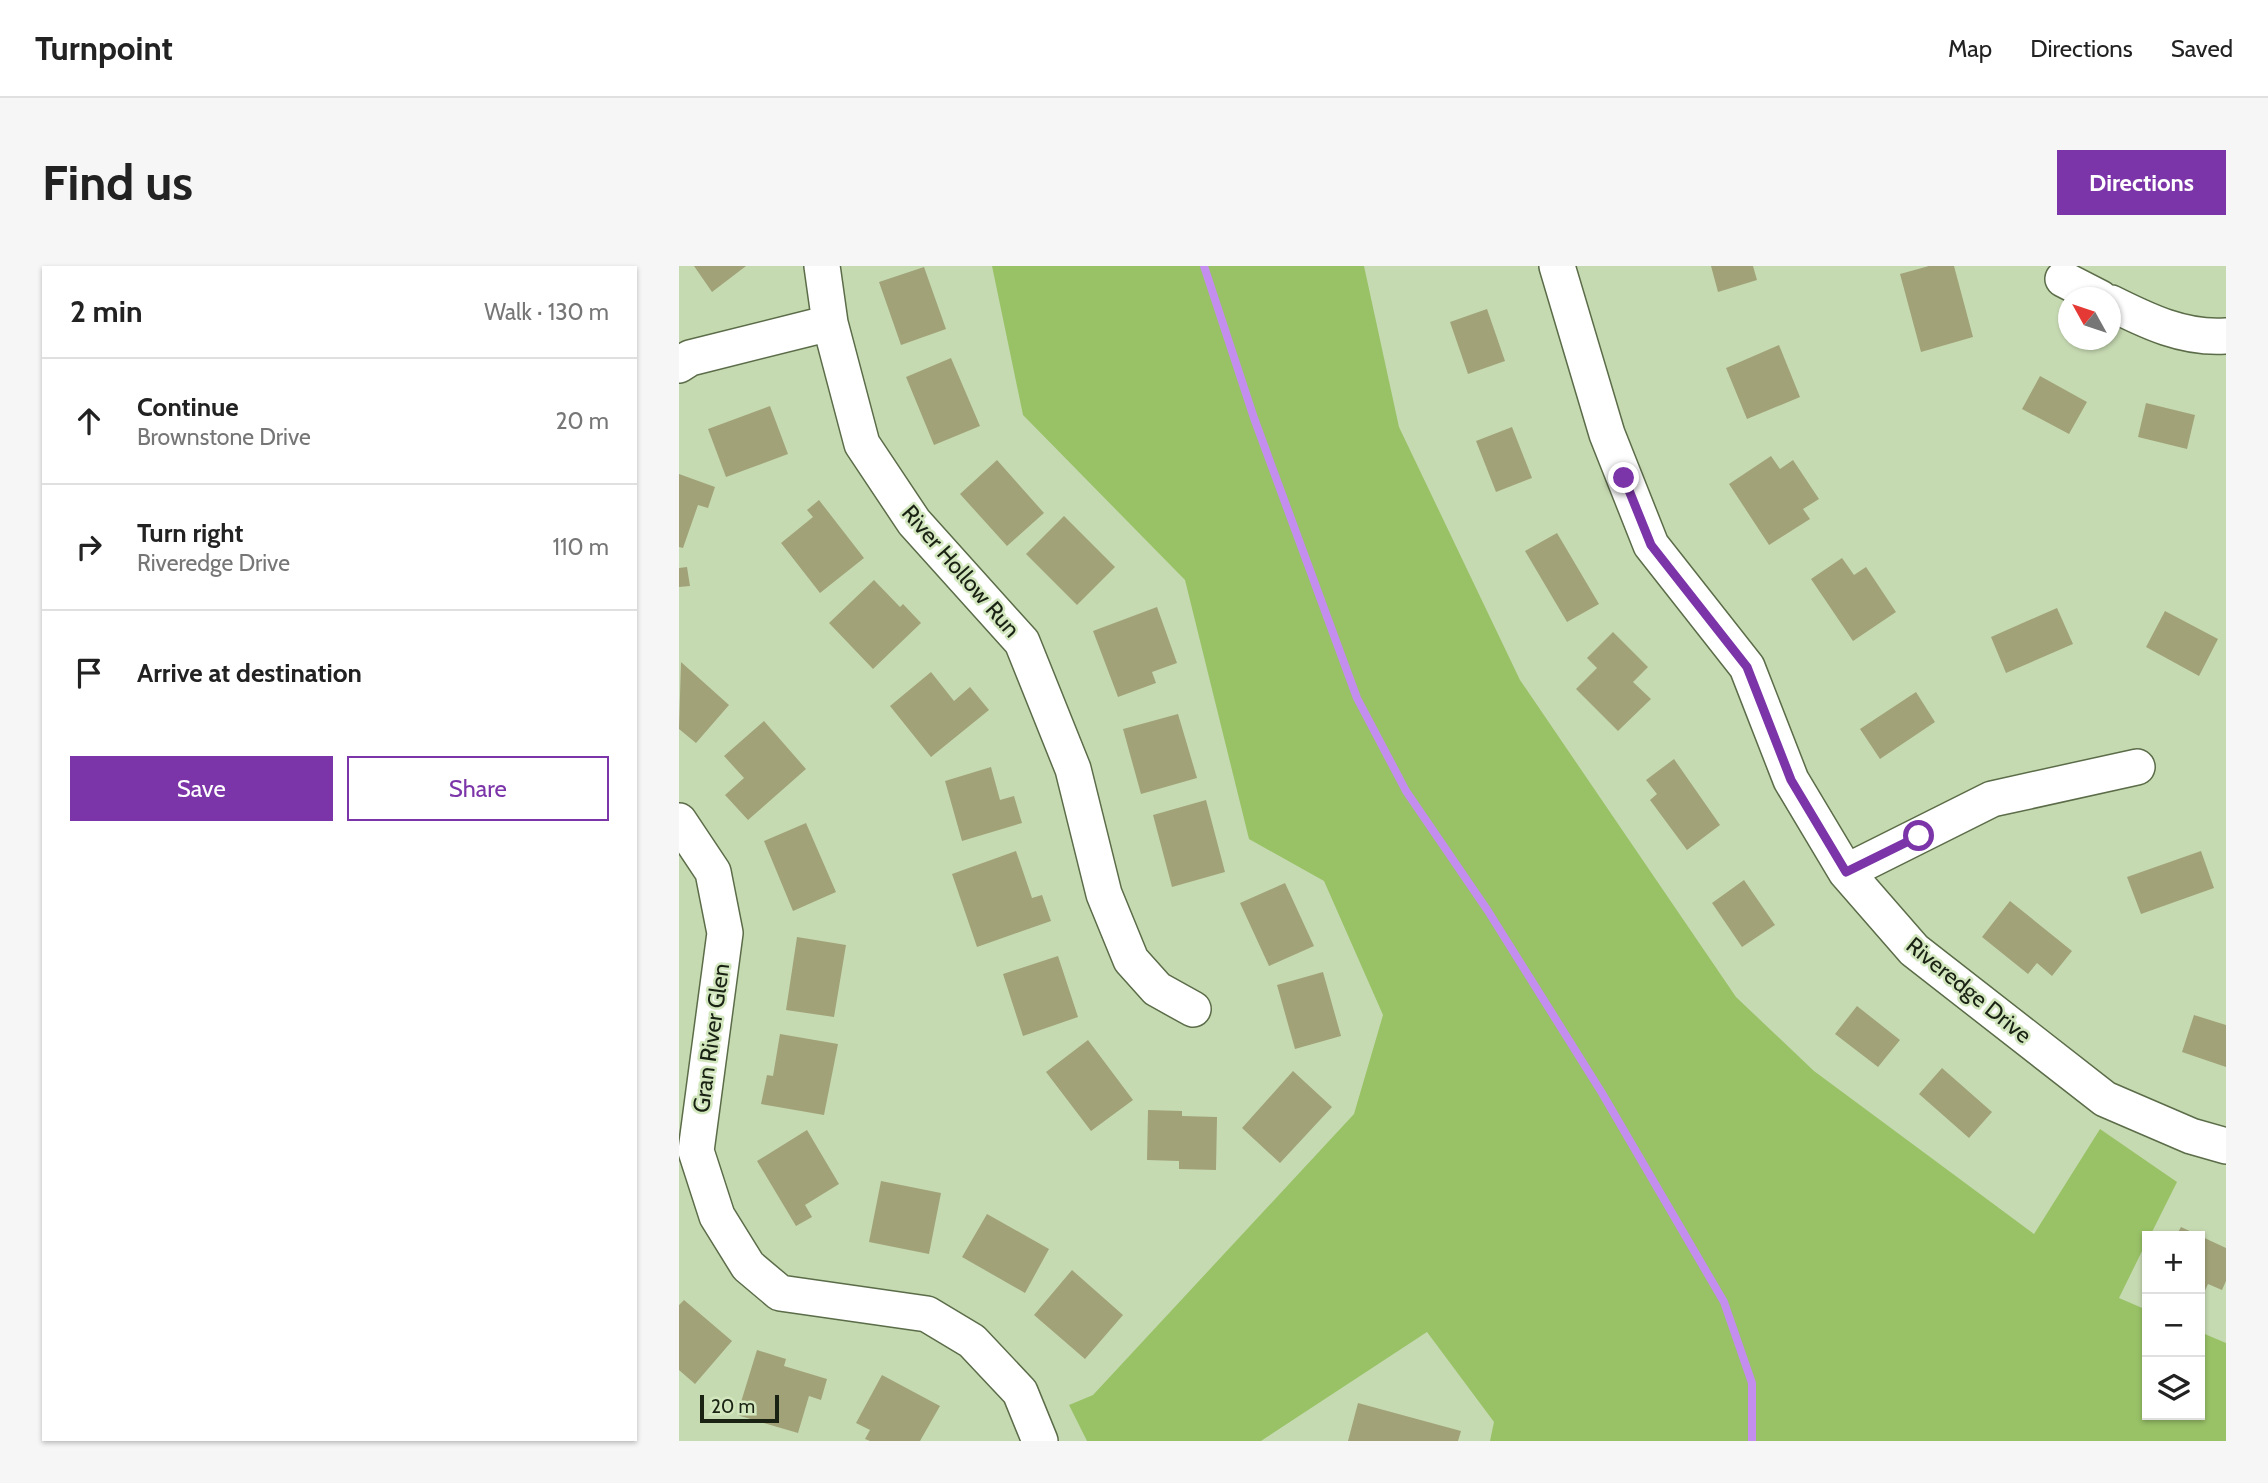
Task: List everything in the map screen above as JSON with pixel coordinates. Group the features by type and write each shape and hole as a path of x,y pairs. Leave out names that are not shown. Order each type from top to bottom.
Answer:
{"street":[{"name":"River Hollow Run","path":"823,266 831,323 862,444 914,522 1022,642 1073,769 1104,894 1131,960 1157,989 1193,1009"},
{"name":"Riveredge Drive","path":"1557,266 1607,434 1651,545 1747,667 1791,780 1846,872 1914,950 2105,1098 2190,1136 2226,1146"},
{"path":"2063,279 2079,287"},
{"path":"2121,308 2157,326 2208,338 2226,337"},
{"path":"679,365 690,358 831,323"},
{"path":"1846,872 1992,799 2137,767"},
{"name":"Gran River Glen","path":"679,821 713,872 725,933 696,1152 717,1216 748,1266 781,1293 927,1314 972,1341 1020,1392 1041,1441"}],"green space":[{"path":"992,266 1364,266 1399,427 1520,680 1736,997 1814,1071 2034,1234 2100,1129 2177,1182 2152,1231 2142,1231 2142,1251 2119,1298 2142,1308 2142,1420 2205,1420 2205,1334 2226,1343 2226,1441 1490,1441 1494,1422 1427,1332 1261,1441 1087,1441 1069,1405 1093,1395 1354,1114 1383,1015 1324,881 1249,839 1185,580 1023,415"}],"building":[{"path":"694,266 746,266 712,292"},
{"path":"1711,266 1753,266 1757,280 1718,292"},
{"path":"1929,266 1954,266 1973,337 1921,352 1900,274"},
{"path":"924,267 946,329 901,345 879,282"},
{"path":"1487,309 1505,361 1468,374 1450,322"},
{"path":"1779,345 1800,397 1747,419 1726,368"},
{"path":"951,358 980,426 934,445 906,377"},
{"path":"2040,376 2087,402 2069,434 2022,409"},
{"path":"2146,403 2195,415 2187,449 2138,437"},
{"path":"770,406 788,454 726,477 708,429"},
{"path":"1512,427 1532,478 1496,492 1476,441"},
{"path":"1771,456 1780,469 1793,460 1819,499 1803,509 1810,519 1769,545 1729,484"},
{"path":"997,460 1044,513 1007,546 960,494"},
{"path":"679,474 715,487 708,508 698,505 683,548 679,547"},
{"path":"819,500 864,558 820,593 781,543 813,517 807,510"},
{"path":"1064,516 1115,567 1077,605 1026,554"},
{"path":"1557,533 1599,604 1567,622 1525,551"},
{"path":"1842,558 1854,575 1866,567 1896,612 1853,641 1811,579"},
{"path":"687,567 690,586 679,587 679,568"},
{"path":"874,580 900,607 903,604 921,623 873,669 829,623"},
{"path":"1157,607 1177,663 1152,672 1156,683 1118,697 1093,631"},
{"path":"2057,608 2073,644 2006,673 1991,637"},
{"path":"2165,611 2218,639 2199,676 2146,647"},
{"path":"1613,632 1648,667 1633,682 1651,699 1618,731 1576,689 1597,668 1587,658"},
{"path":"681,662 729,705 696,743 679,729"},
{"path":"931,672 954,701 970,687 989,710 931,757 890,706"},
{"path":"1916,692 1935,722 1880,759 1860,729"},
{"path":"1178,714 1197,778 1141,794 1123,729"},
{"path":"764,721 806,769 748,820 725,795 744,778 724,756"},
{"path":"1674,759 1720,825 1687,850 1650,800 1657,794 1646,780"},
{"path":"991,767 1000,800 1014,796 1022,823 962,841 945,781"},
{"path":"1206,800 1225,872 1172,887 1153,815"},
{"path":"806,823 836,892 793,911 764,841"},
{"path":"1016,851 1032,898 1042,895 1051,921 977,947 952,874"},
{"path":"2201,851 2214,888 2141,914 2127,877"},
{"path":"1744,880 1775,925 1742,947 1712,903"},
{"path":"1285,883 1314,946 1269,966 1240,903"},
{"path":"2010,901 2072,951 2052,976 2037,963 2028,974 1982,937"},
{"path":"797,937 846,945 834,1017 786,1010"},
{"path":"1058,956 1078,1017 1023,1036 1003,974"},
{"path":"1323,972 1341,1036 1295,1049 1277,985"},
{"path":"1857,1006 1900,1040 1878,1067 1835,1034"},
{"path":"2194,1015 2226,1025 2226,1067 2182,1052"},
{"path":"780,1034 838,1044 824,1115 761,1104 767,1075 773,1076"},
{"path":"1088,1040 1133,1100 1091,1131 1046,1072"},
{"path":"1942,1068 1992,1112 1969,1138 1919,1094"},
{"path":"1293,1071 1332,1107 1280,1163 1242,1128"},
{"path":"1148,1110 1182,1111 1182,1116 1217,1117 1216,1170 1179,1169 1179,1161 1147,1160"},
{"path":"807,1130 839,1184 805,1205 812,1217 796,1226 757,1161"},
{"path":"881,1181 941,1193 929,1254 869,1242"},
{"path":"987,1214 1049,1249 1025,1293 962,1257"},
{"path":"2205,1238 2226,1248 2226,1281 2222,1290 2208,1284 2205,1290"},
{"path":"1072,1270 1123,1315 1085,1359 1034,1315"},
{"path":"684,1300 732,1341 695,1384 679,1370 679,1305"},
{"path":"757,1350 786,1359 784,1366 827,1379 821,1400 809,1396 798,1433 737,1415"},
{"path":"882,1375 940,1406 920,1441 865,1439 870,1430 856,1423"},
{"path":"1358,1403 1461,1431 1458,1441 1348,1441"}],"waterway":[{"path":"1204,266 1254,418 1357,698 1406,791 1488,911 1602,1093 1724,1302 1752,1383 1752,1441"}],"route":[{"path":"1624,478 1651,545 1747,667 1791,780 1846,872 1919,836"}]}
